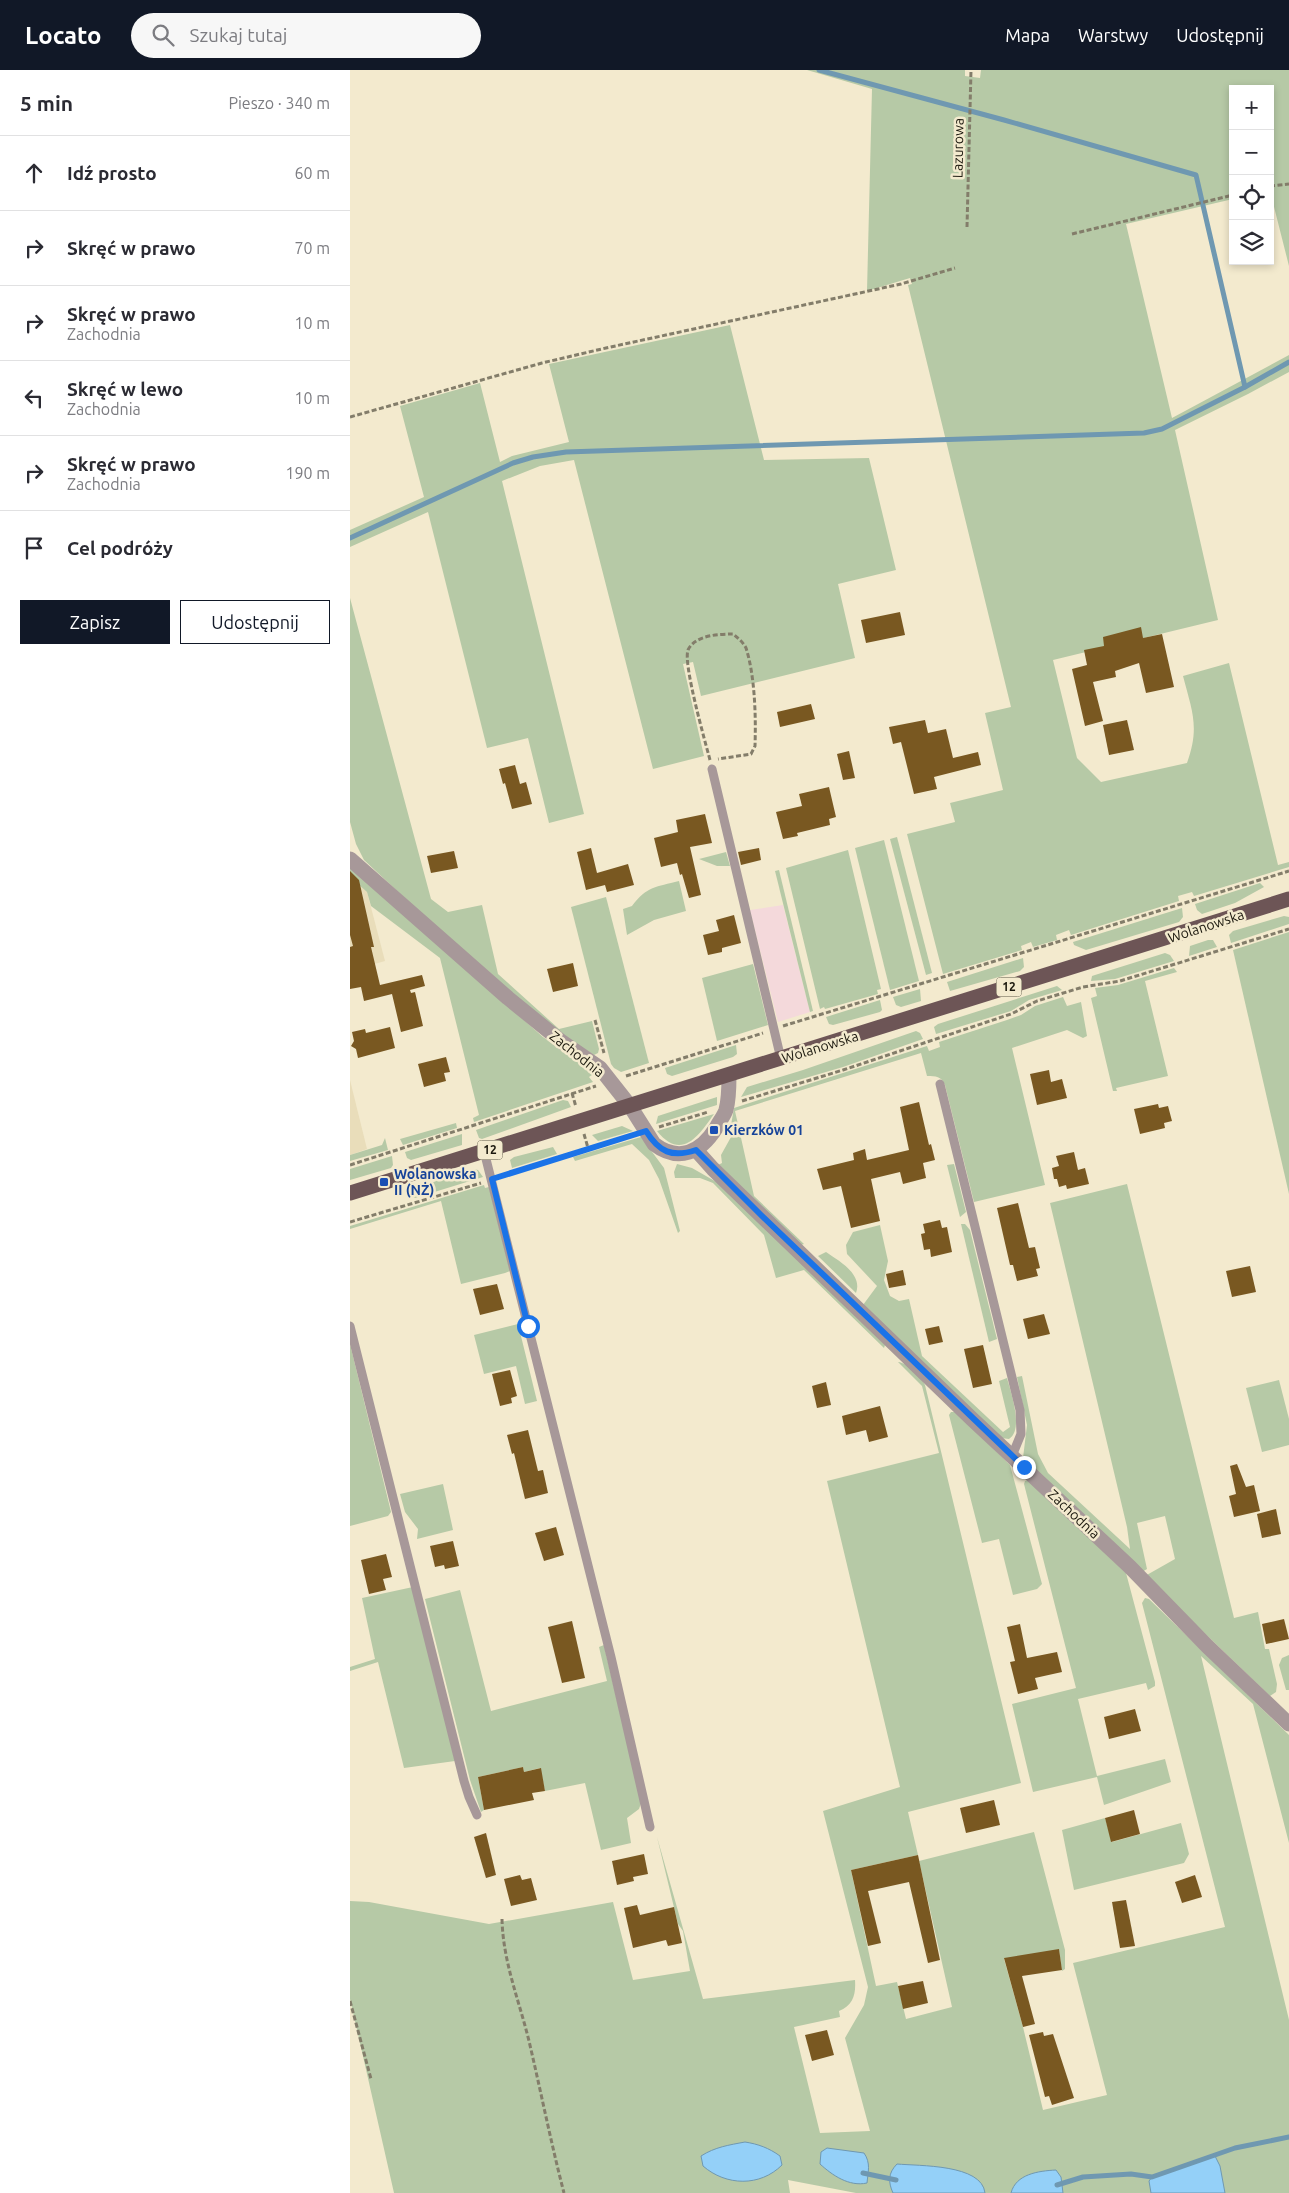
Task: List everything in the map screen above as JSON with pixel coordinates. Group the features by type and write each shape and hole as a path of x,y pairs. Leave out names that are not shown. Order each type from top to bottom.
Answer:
{"main road":[{"name":"Wolanowska","path":"350,1193 1289,899"}],"street":[{"name":"Zachodnia","path":"350,859 514,1003 562,1042 600,1068 630,1106 654,1144 667,1152 684,1153 696,1150 761,1215 1130,1567 1289,1724"},
{"path":"696,1150 709,1138 725,1112 729,1095 729,1075"}],"lane":[{"path":"711,764 781,1059"},
{"path":"940,1084 1020,1410 1020,1434 1012,1456"},
{"path":"484,1152 611,1658 650,1827"},
{"path":"350,1326 464,1781 477,1815"}],"path":[{"name":"Lazurowa","path":"967,227 971,70"},
{"path":"1274,186 1289,184"},
{"path":"1072,234 1229,196"},
{"path":"350,417 560,359 901,284 955,268"},
{"path":"733,634 741,640 747,657 754,697 755,746 752,754 711,764 688,667 688,650 694,643 707,636 733,634"},
{"path":"350,1165 774,1029 1289,871"},
{"path":"350,1222 843,1070 1011,1014 1038,1001 1083,987 1120,981 1289,929"},
{"path":"596,1020 604,1052 600,1068"},
{"path":"502,1919 502,1943 528,2039 564,2193"},
{"path":"350,2000 371,2079"}],"shaded area":[{"path":"350,877 367,892 385,961 350,971"},
{"path":"783,905 810,1012 778,1022 750,910"},
{"path":"350,1080 367,1149 350,1155"}],"green space":[{"path":"807,70 965,70 965,76 980,78 981,70 1289,70 1289,266 1274,207 1274,85 1229,85 1229,200 1126,224 1172,418 1289,355 1289,372 1175,430 1218,620 1053,660 1077,758 1101,782 1187,763 1194,729 1192,709 1183,676 1229,663 1278,865 1289,862 1289,867 1194,896 1192,892 1178,896 1179,901 1071,935 1069,930 1056,935 1057,940 1033,947 1031,942 1021,946 1022,950 943,974 907,834 955,822 950,803 1003,790 985,713 1011,707 908,285 912,284 910,278 867,291 872,89"},
{"path":"730,325 764,460 869,458 896,570 838,584 855,658 701,696 693,662 683,664 704,756 653,769 574,460 540,466 502,481 584,814 549,823 528,738 487,748 428,512 350,547 350,530 424,497 400,406 480,383 500,462 512,456 569,442 549,364"},
{"path":"350,598 431,899 448,912 482,905 498,974 559,1029 592,1021 599,1049 598,1053 594,1055 555,1031 422,914 364,860 356,844 350,822"},
{"path":"897,837 932,973 926,975 890,839"},
{"path":"884,840 919,981 890,990 855,848"},
{"path":"848,850 881,989 877,990 878,994 820,1009 786,868"},
{"path":"726,852 730,866 717,866 699,859"},
{"path":"350,866 543,1037 587,1067 592,1075 589,1077 593,1082 474,1122 473,1118 479,1115 440,958 371,906 367,892 350,877"},
{"path":"779,870 813,1011 810,1012 775,871"},
{"path":"679,881 686,911 654,920 627,935 623,909 632,906 642,894 653,888"},
{"path":"1260,883 1264,887 1235,903 1202,914 1197,910 1195,904"},
{"path":"606,897 649,1063 621,1072 611,1064 571,907"},
{"path":"1182,908 1183,917 1179,922 1086,950 1074,945 1073,942"},
{"path":"1284,916 1289,917 1289,924 1231,943 1229,935 1233,931"},
{"path":"1289,932 1289,1194 1233,950"},
{"path":"1213,940 1217,947 1189,956 1190,946"},
{"path":"1165,953 1170,955 1174,961 1115,979 1091,981 1092,976"},
{"path":"1023,958 1024,967 1020,971 950,991 947,982"},
{"path":"753,964 768,1025 717,1041 702,978"},
{"path":"1174,968 1177,972 1145,981 1168,1076 1116,1088 1117,1091 1113,1091 1091,998 1097,996 1095,988 1118,985"},
{"path":"1057,986 1062,990 1029,1000 1011,1011 936,1034 934,1027 938,1024"},
{"path":"920,989 921,1001 901,1007 896,1005 893,997"},
{"path":"1063,997 1067,1006 1081,1002 1087,1036 1083,1038 1067,1030 1012,1048 1045,1185 974,1202 945,1085 938,1077 927,1076 921,1053 735,1111 754,1196 804,1244 801,1245 718,1165 722,1163 721,1155 736,1128 731,1125 734,1108 927,1046 929,1051 940,1047 939,1042 1021,1015 1035,1006"},
{"path":"880,1000 882,1010 880,1012 833,1025 829,1024 826,1017"},
{"path":"916,1031 920,1033 923,1039 843,1067 741,1097 747,1087"},
{"path":"736,1045 737,1054 733,1057 672,1076 667,1074 665,1068"},
{"path":"717,1097 717,1105 656,1124 658,1116"},
{"path":"563,1100 568,1101 571,1107 482,1139 479,1138 476,1130"},
{"path":"714,1114 702,1131 681,1145 666,1140 657,1131"},
{"path":"456,1123 457,1128 403,1145 400,1139"},
{"path":"622,1126 633,1131 598,1141 592,1135"},
{"path":"462,1134 462,1145 411,1160 407,1158 405,1152"},
{"path":"641,1137 664,1168 680,1231 678,1233 659,1179 649,1160 632,1144 575,1161 573,1157"},
{"path":"385,1138 388,1150 350,1161 350,1155 382,1145"},
{"path":"553,1147 557,1154 512,1168 510,1160 514,1157"},
{"path":"392,1156 393,1165 391,1168 350,1180 350,1169"},
{"path":"677,1164 692,1168 720,1184 885,1345 884,1348 804,1270 776,1278 764,1235 713,1183 700,1178 675,1178 674,1172"},
{"path":"954,1164 966,1212 960,1217 947,1165"},
{"path":"473,1169 478,1170 483,1177 415,1198 410,1195 437,1180"},
{"path":"1127,1184 1234,1618 1258,1612 1265,1649 1269,1649 1277,1684 1276,1692 1270,1696 1145,1576 1175,1559 1165,1516 1137,1523 1147,1569 1142,1572 1023,1458 1027,1425 1017,1377 1022,1376 1038,1454 1048,1473 1130,1549 1127,1527 1050,1203"},
{"path":"484,1185 485,1188 489,1187 510,1271 505,1273 461,1284 441,1201 350,1229 350,1226"},
{"path":"961,1224 965,1224 970,1230 997,1339 989,1342"},
{"path":"880,1225 888,1261 884,1280 890,1296 899,1301 909,1299 922,1356 1003,1432 1010,1427 999,1381 1007,1378 1016,1420 1016,1428 1009,1439 1001,1438 863,1305 877,1286 847,1254 846,1245 853,1232"},
{"path":"826,1252 853,1274 857,1286 856,1293 818,1256"},
{"path":"518,1324 537,1401 525,1404 516,1366 484,1374 474,1335"},
{"path":"350,1344 391,1512 388,1516 350,1526"},
{"path":"898,1362 914,1370 925,1385 1021,1783 908,1812 918,1855 851,1870 876,1986 897,1982 906,2019 952,2007 919,1861 1034,1832 1065,1950 1065,1969 1062,1971 1059,1950 1004,1959 1043,2110 1107,2095 1073,1963 1225,1927 1142,1603 1145,1598 1149,1599 1289,1735 1289,1843 1253,1704 1201,1656 1289,2020 1289,2193 856,2193 788,2180 790,2193 394,2193 350,1999 350,1901 369,1902 489,1924 613,1902 633,1980 690,1971 683,1931 678,1924 657,1837 703,1999 855,1980 853,1999 848,2006 839,2011 840,2017 794,2027 820,2133 870,2131 845,2038 864,2005 868,1987 823,1811 900,1787 827,1481 939,1453 922,1386"},
{"path":"1279,1380 1289,1419 1289,1445 1262,1452 1246,1388"},
{"path":"951,1412 956,1412 1010,1465 1042,1584 1037,1589 1013,1595 999,1539 982,1543 949,1415"},
{"path":"1028,1480 1126,1573 1155,1682 1155,1686 1148,1690 1146,1683 1078,1699 1097,1776 1165,1759 1171,1782 1104,1805 1097,1777 1033,1792 1012,1704 1076,1688 1024,1484"},
{"path":"443,1484 453,1530 417,1539 418,1529 405,1512 400,1494"},
{"path":"413,1587 455,1761 404,1768 378,1662 350,1671 350,1667 375,1659 362,1598"},
{"path":"460,1590 491,1711 607,1681 599,1647 604,1645 641,1803 639,1809 627,1818 631,1843 601,1850 585,1783 545,1791 540,1768 524,1772 523,1767 478,1777 484,1810 481,1812 470,1780 425,1599"},
{"path":"1289,1655 1289,1690 1286,1690 1279,1665 1282,1658"},
{"path":"1105,1818 1112,1842 1181,1823 1189,1854 1184,1863 1074,1890 1062,1830"}],"water":[{"path":"745,2142 776,2153 780,2156 782,2165 764,2177 743,2181 722,2177 712,2173 703,2166 701,2156 706,2153"},
{"path":"827,2148 864,2153 868,2164 867,2183 847,2182 835,2176 820,2164 821,2152"},
{"path":"1215,2156 1220,2166 1225,2193 1151,2193 1149,2181 1152,2177"},
{"path":"897,2164 934,2166 962,2172 973,2177 981,2184 985,2193 893,2193 890,2178"},
{"path":"1056,2170 1061,2177 1063,2193 1011,2193 1023,2178 1042,2171"}],"building":[{"path":"900,612 905,635 866,643 861,620"},
{"path":"1141,627 1143,638 1162,634 1174,687 1146,693 1139,663 1115,671 1116,677 1093,682 1103,721 1085,726 1072,669 1087,665 1084,650 1104,646 1103,637"},
{"path":"811,704 815,719 780,727 777,712"},
{"path":"925,720 928,733 946,729 953,758 978,752 981,765 934,777 937,789 914,794 901,742 893,744 889,727"},
{"path":"1127,720 1134,750 1109,755 1103,725"},
{"path":"849,751 855,778 843,780 837,754"},
{"path":"515,765 520,784 526,782 532,804 512,809 499,769"},
{"path":"829,787 836,817 829,819 830,825 797,833 798,836 783,839 776,812 802,806 799,794"},
{"path":"705,814 712,843 690,847 701,895 689,898 677,863 661,867 654,838 678,832 676,820"},
{"path":"591,848 597,873 628,864 634,885 607,892 605,885 586,890 577,852"},
{"path":"759,848 761,860 741,865 738,852"},
{"path":"454,851 458,868 431,873 427,856"},
{"path":"350,871 359,880 374,947 371,947 380,985 422,975 425,986 410,990 411,993 415,992 423,1026 401,1032 392,994 364,1001 361,987 350,989 350,947 353,946 350,935"},
{"path":"734,915 741,943 722,948 722,952 708,955 703,935 719,931 716,920"},
{"path":"573,963 578,986 553,992 547,969"},
{"path":"390,1027 395,1048 358,1058 356,1049 351,1046 354,1041 352,1032 365,1029 366,1033"},
{"path":"446,1057 450,1072 444,1073 446,1081 424,1087 418,1064"},
{"path":"1049,1070 1051,1082 1062,1079 1067,1098 1037,1105 1030,1074"},
{"path":"919,1102 929,1145 931,1144 935,1160 923,1163 926,1178 903,1184 900,1172 871,1179 880,1221 851,1228 841,1186 823,1190 817,1169 854,1160 853,1153 865,1149 867,1160 909,1150 900,1107"},
{"path":"1158,1104 1159,1108 1168,1106 1172,1121 1164,1123 1165,1128 1140,1134 1134,1109"},
{"path":"1074,1152 1078,1170 1085,1168 1089,1184 1067,1189 1066,1185 1059,1187 1057,1179 1054,1179 1052,1168 1059,1166 1056,1156"},
{"path":"1018,1203 1029,1248 1035,1247 1040,1268 1036,1269 1038,1276 1017,1281 1013,1265 1010,1265 997,1208"},
{"path":"940,1220 942,1228 947,1227 952,1252 931,1257 930,1249 924,1250 921,1234 925,1233 923,1224"},
{"path":"1250,1266 1256,1292 1232,1297 1226,1271"},
{"path":"903,1270 906,1285 889,1288 886,1274"},
{"path":"497,1284 504,1309 480,1315 473,1289"},
{"path":"1044,1314 1050,1334 1028,1339 1023,1319"},
{"path":"939,1326 943,1342 929,1345 925,1329"},
{"path":"983,1345 992,1384 973,1388 964,1349"},
{"path":"510,1370 517,1396 511,1398 512,1403 500,1406 492,1374"},
{"path":"826,1382 831,1405 817,1408 812,1386"},
{"path":"880,1406 888,1437 869,1442 866,1430 846,1435 842,1416"},
{"path":"528,1430 538,1471 543,1470 548,1493 525,1499 514,1453 512,1454 507,1435"},
{"path":"1237,1464 1246,1487 1254,1485 1260,1511 1234,1517 1229,1496 1236,1494 1230,1466"},
{"path":"1276,1509 1281,1534 1262,1538 1257,1514"},
{"path":"556,1527 564,1555 544,1561 535,1533"},
{"path":"453,1541 459,1566 445,1569 444,1565 435,1567 430,1546"},
{"path":"386,1554 392,1577 383,1579 386,1590 369,1594 361,1560"},
{"path":"1284,1619 1289,1639 1266,1644 1262,1624"},
{"path":"572,1621 585,1678 562,1683 548,1627"},
{"path":"1020,1624 1027,1658 1057,1652 1062,1672 1035,1678 1038,1689 1018,1694 1010,1662 1015,1661 1007,1627"},
{"path":"1135,1709 1141,1731 1109,1739 1104,1717"},
{"path":"523,1767 524,1772 541,1768 545,1791 532,1793 534,1800 484,1810 478,1777"},
{"path":"994,1800 1000,1825 966,1833 960,1808"},
{"path":"1134,1810 1140,1834 1111,1842 1105,1818"},
{"path":"486,1833 496,1875 486,1878 474,1837"},
{"path":"644,1854 648,1874 633,1877 634,1881 617,1885 612,1861"},
{"path":"918,1855 940,1960 928,1963 909,1882 868,1891 881,1943 868,1946 851,1870"},
{"path":"520,1875 522,1880 531,1878 537,1900 511,1906 504,1879"},
{"path":"1195,1875 1202,1897 1182,1903 1175,1882"},
{"path":"1126,1900 1135,1946 1120,1948 1112,1902"},
{"path":"637,1905 640,1915 674,1907 682,1943 668,1946 666,1940 633,1948 624,1908"},
{"path":"1059,1949 1062,1970 1022,1976 1035,2024 1023,2027 1004,1958"},
{"path":"923,1981 928,2003 903,2009 898,1986"},
{"path":"827,2030 834,2055 812,2061 805,2035"},
{"path":"1043,2032 1044,2036 1053,2034 1074,2098 1052,2105 1049,2096 1045,2097 1029,2035"}],"waterway":[{"path":"819,70 1196,175 1245,387"},
{"path":"350,538 513,463 533,457 566,452 1144,433 1162,429 1245,387 1289,362"},
{"path":"1057,2185 1083,2177 1131,2174 1152,2177 1235,2148 1289,2137"},
{"path":"863,2173 896,2180"}],"place":[{"name":"Kierzków 01","path":"714,1130"},
{"name":"Wolanowska II (NŻ)","path":"384,1182"}],"route":[{"path":"528,1326 492,1179 646,1131 654,1144 667,1152 684,1153 696,1150 713,1169 1024,1467"}]}
